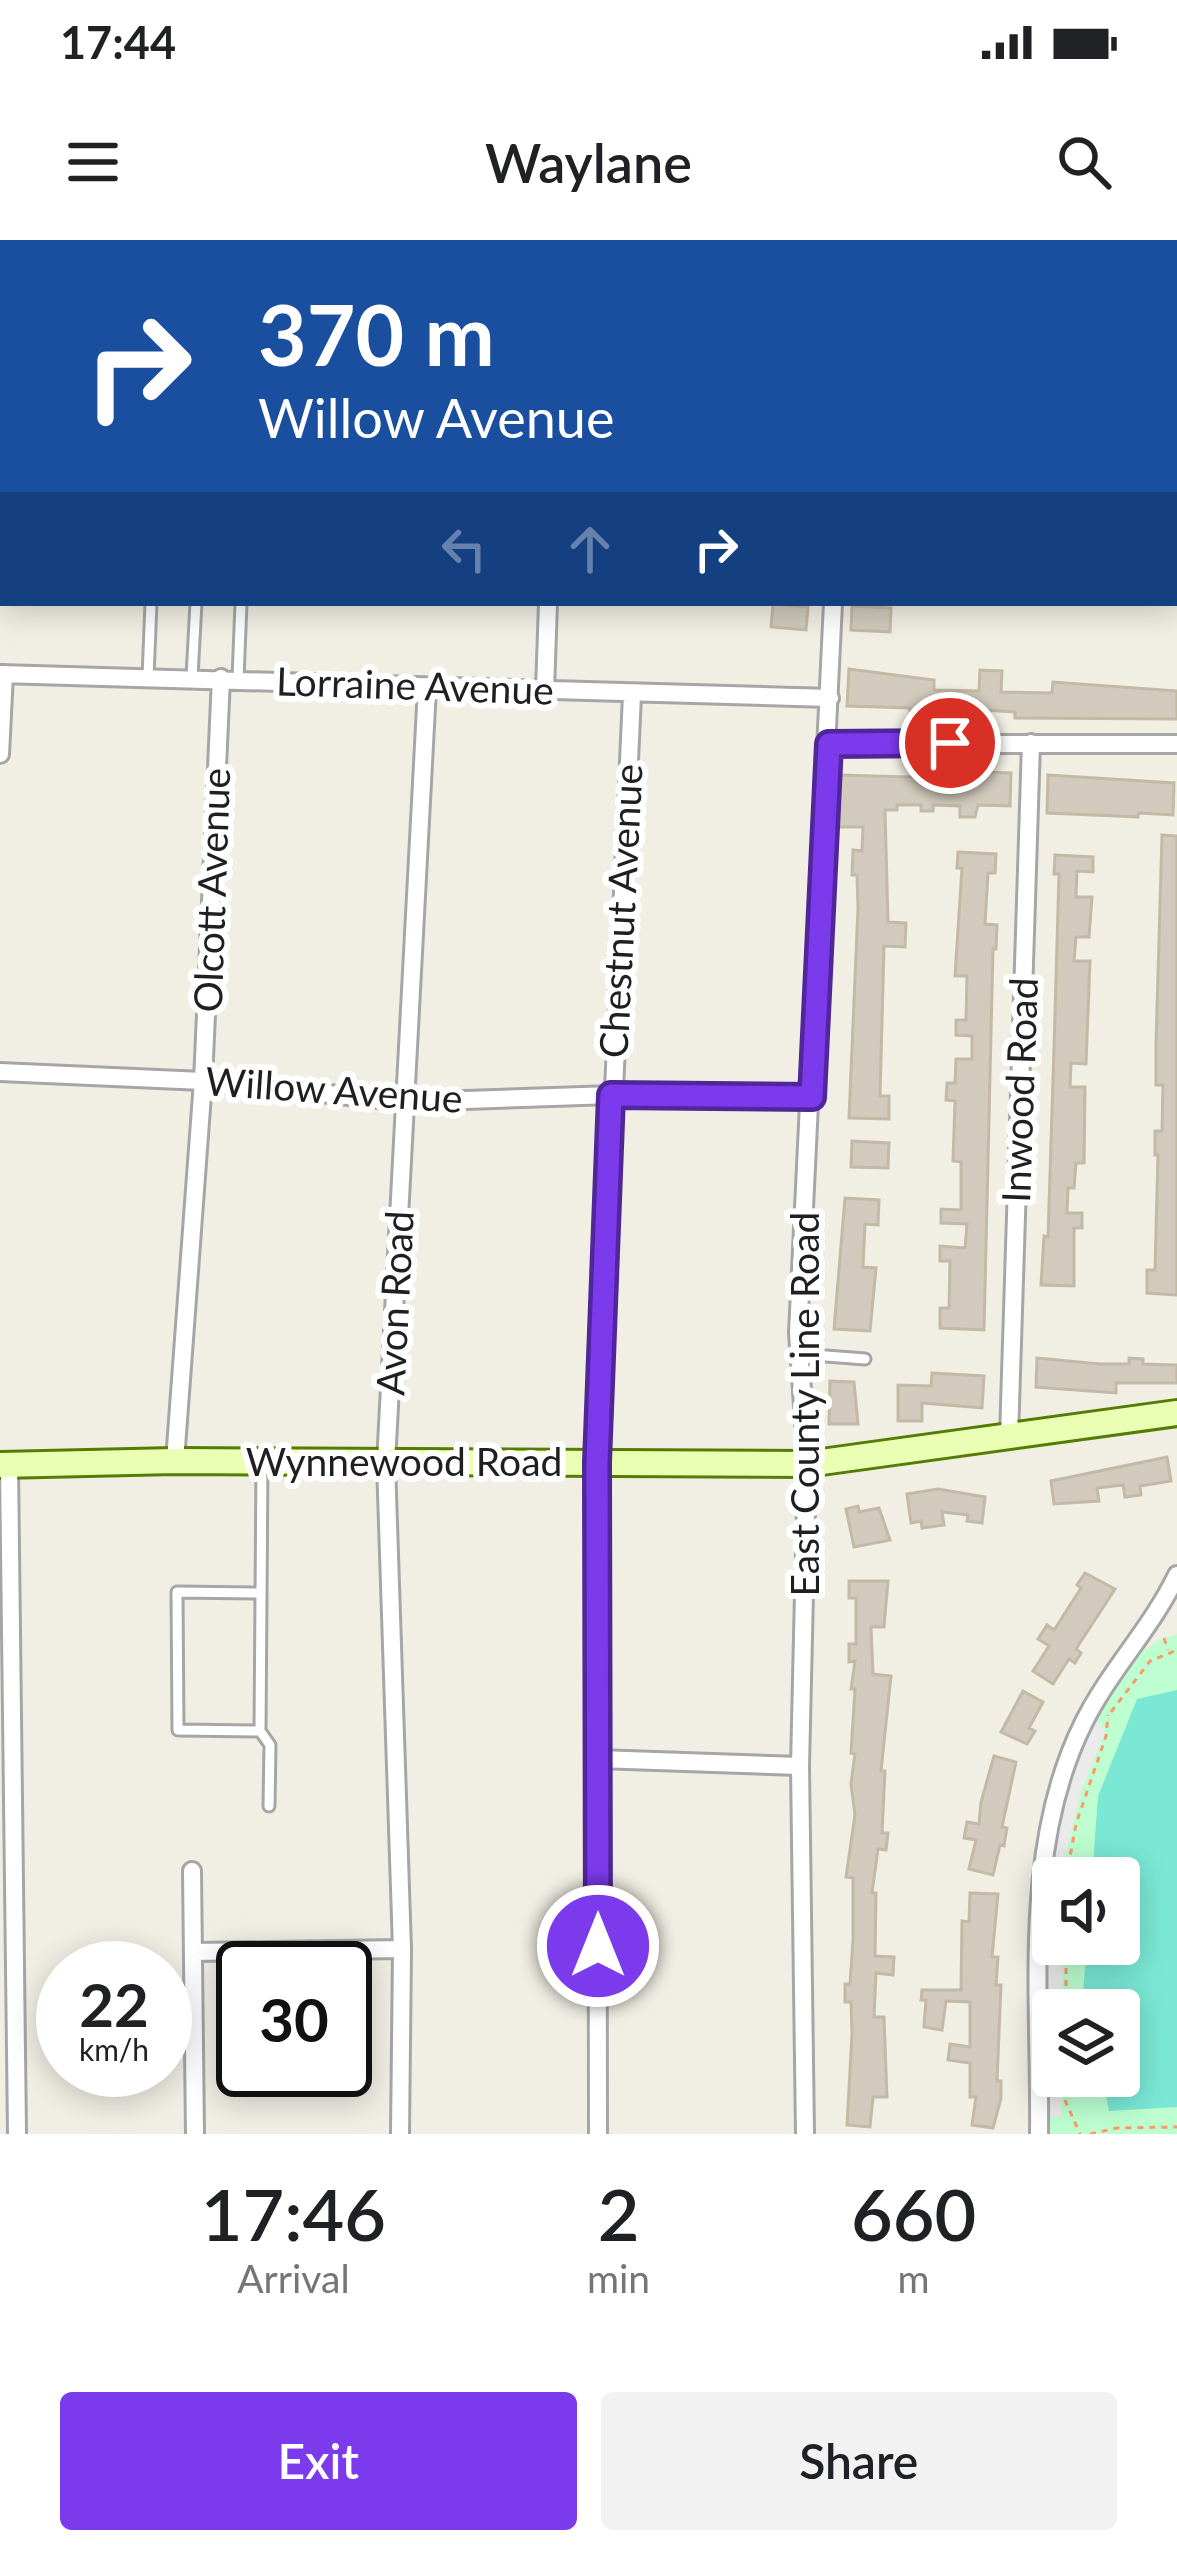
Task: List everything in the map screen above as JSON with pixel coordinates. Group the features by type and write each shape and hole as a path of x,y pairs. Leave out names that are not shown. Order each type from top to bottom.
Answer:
{"main road":[{"name":"Wynnewood Road","path":"4,1465 175,1461 807,1464 1177,1413"}],"street":[{"path":"545,690 548,606"},
{"name":"East County Line Road","path":"805,2134 800,1766 807,1464 798,1333 833,606"},
{"name":"Lorraine Avenue","path":"2,674 830,698"},
{"path":"0,754 2,674"},
{"name":"Olcott Avenue","path":"175,1461 229,678"},
{"name":"Avon Road","path":"400,2134 402,1949 386,1462 427,688"},
{"name":"Chestnut Avenue","path":"598,2134 597,1462 632,695"},
{"name":"Inwood Road","path":"1009,1437 1031,743"},
{"path":"829,744 1177,745"},
{"name":"Willow Avenue","path":"0,1072 203,1081 406,1102 611,1095 812,1097"},
{"path":"4,1465 8,1887 18,1997 17,2134"},
{"path":"1039,2134 1040,1926 1052,1812 1082,1726 1163,1628 1177,1576"},
{"path":"598,1759 800,1766"},
{"path":"192,1871 194,2134"},
{"path":"195,1952 402,1949"},
{"path":"0,1987 18,1997"}],"lane":[{"path":"148,676 151,606"},
{"path":"192,677 196,606"},
{"path":"229,678 241,606"},
{"path":"800,1354 866,1358"},
{"path":"262,1462 260,1731 270,1745 269,1806"},
{"path":"260,1731 178,1730 177,1592 261,1593"}],"path":[{"path":"1163,1628 1168,1652"},
{"path":"1070,1857 1106,1736 1107,1716 1150,1660 1177,1651"},
{"path":"1064,2097 1080,2134"},
{"path":"1090,2134 1117,2128 1177,2127"}],"green space":[{"path":"1177,1634 1177,2134 1048,2134 1049,2097 1140,2097 1140,1989 1052,1989 1052,1965 1140,1965 1140,1857 1058,1857 1090,1736 1126,1670 1149,1647"}],"shaded area":[{"path":"1177,1690 1177,2107 1109,2111 1106,2097 1140,2097 1140,1989 1083,1989 1085,1965 1140,1965 1140,1857 1094,1857 1098,1796 1137,1699"},
{"path":"1091,1710 1105,1732 1080,1794 1066,1857 1045,1857"},
{"path":"1042,1965 1063,1965 1062,1989 1042,1989"},
{"path":"1040,2097 1062,2097 1062,2116 1039,2120"}],"building":[{"path":"773,606 808,607 806,630 771,627"},
{"path":"852,606 891,608 890,632 851,630"},
{"path":"849,669 934,680 934,690 979,691 980,670 1002,671 1001,692 1052,693 1053,682 1177,691 1177,719 1015,718 1015,712 967,709 967,716 910,714 910,708 847,706"},
{"path":"983,772 1011,773 1010,806 978,805 975,817 960,817 960,806 933,805 933,811 921,811 921,805 897,805 897,810 885,810 888,922 906,923 905,947 884,946 880,1096 889,1096 889,1119 849,1118 858,908 853,850 862,851 863,827 839,827 840,775 983,779"},
{"path":"1048,775 1174,783 1173,815 1047,813"},
{"path":"1162,835 1177,836 1177,1295 1147,1293 1147,1270 1155,1270 1155,1131 1162,1131 1163,1085 1156,1085 1156,1044"},
{"path":"958,852 996,854 995,873 988,873 985,924 997,925 984,1330 940,1328 940,1308 949,1308 950,1261 940,1261 940,1246 965,1248 967,1224 941,1223 941,1209 961,1210 961,1162 953,1161 955,1101 946,1100 947,1083 955,1083 956,1059 972,1059 972,1036 956,1035 956,1020 966,1020 967,976 955,976 962,868 957,868"},
{"path":"1055,855 1093,857 1093,872 1077,871 1076,897 1092,897 1089,937 1076,937 1074,961 1090,961 1086,1064 1071,1063 1070,1087 1085,1087 1084,1163 1076,1163 1074,1188 1068,1188 1067,1213 1082,1213 1082,1228 1074,1228 1074,1286 1041,1285 1044,1236 1048,1237 1059,874 1054,874"},
{"path":"852,1141 889,1143 888,1168 851,1167"},
{"path":"845,1198 879,1200 878,1225 865,1224 863,1267 876,1268 870,1331 834,1329"},
{"path":"1037,1358 1129,1364 1129,1358 1143,1359 1143,1364 1177,1365 1177,1383 1116,1383 1116,1393 1036,1387"},
{"path":"932,1373 984,1376 982,1408 922,1403 922,1421 898,1421 898,1385 931,1386"},
{"path":"830,1381 854,1382 858,1424 829,1424"},
{"path":"1167,1457 1171,1481 1140,1486 1141,1495 1125,1497 1123,1485 1097,1488 1099,1501 1054,1504 1051,1481"},
{"path":"938,1489 985,1497 982,1523 967,1521 968,1515 942,1512 944,1525 922,1528 921,1521 911,1523 907,1494"},
{"path":"858,1506 859,1512 879,1508 890,1540 854,1547 846,1509"},
{"path":"1085,1573 1115,1589 1076,1649 1081,1653 1075,1663 1069,1659 1053,1684 1033,1671 1049,1646 1038,1639 1047,1625 1054,1630 1081,1588 1077,1585"},
{"path":"849,1581 888,1581 884,1627 871,1627 873,1674 891,1676 881,1771 885,1771 882,1833 888,1833 886,1850 878,1849 872,1893 876,1893 875,1956 894,1957 893,1975 876,1973 874,2017 884,2017 887,2097 873,2097 870,2127 847,2125 852,2034 845,1984 850,1984 853,1878 846,1877 855,1815 851,1784 855,1754 851,1753 855,1689 851,1689 855,1661 849,1662 849,1644 856,1644 856,1598 849,1598"},
{"path":"1023,1691 1043,1702 1029,1728 1035,1731 1027,1744 1001,1732"},
{"path":"994,1756 1016,1762 1002,1827 1007,1828 1004,1846 1000,1845 993,1875 969,1869 976,1840 964,1838 967,1822 979,1824"},
{"path":"970,1893 998,1894 992,1957 998,1957 996,1985 1001,1985 997,2081 1001,2081 1001,2098 993,2128 972,2125 976,2097 970,2097 970,2063 948,2060 950,2044 970,2047 970,2002 946,2001 942,2030 924,2027 926,2000 921,2000 922,1990 961,1990 962,1921 969,1922"}],"route":[{"path":"598,1946 597,1462 611,1095 812,1097 829,744 950,743"}]}
